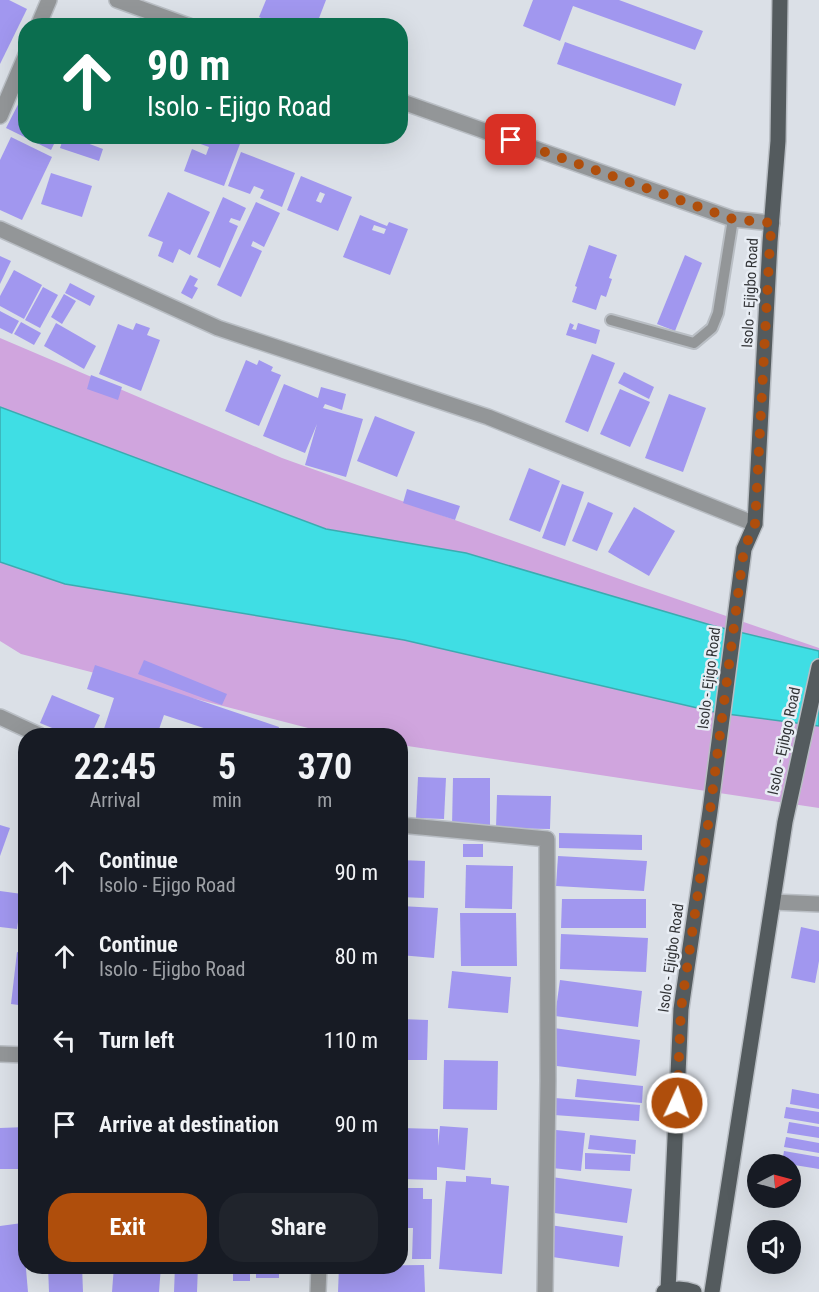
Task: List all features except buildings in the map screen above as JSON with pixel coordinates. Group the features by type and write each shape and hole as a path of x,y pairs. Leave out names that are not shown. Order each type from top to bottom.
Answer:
{"main road":[{"name":"Isolo - Ejigbo Road","path":"744,549 755,524 770,242 778,141 780,0"},
{"name":"Isolo - Ejigo Road","path":"710,811 744,549"},
{"name":"Isolo - Ejibgo Road","path":"773,902 785,822 819,668"},
{"name":"Isolo - Ejigbo Road","path":"666,1291 681,1009 710,811"},
{"path":"712,1292 773,902"},
{"path":"666,1291 687,1289 694,1292"}],"street":[{"path":"41,18 49,0"},
{"path":"117,0 167,18"},
{"path":"0,116 18,74"},
{"path":"408,104 733,219 772,223"},
{"path":"0,229 218,328 488,417 755,524"},
{"path":"0,717 24,728"},
{"path":"408,826 547,839 549,1081 545,1292"},
{"path":"773,902 819,904"},
{"path":"0,1054 18,1055"},
{"path":"318,1292 319,1274"}],"lane":[{"path":"611,320 694,343 712,328 718,312 733,219"}],"shaded area":[{"path":"0,338 282,458 819,648 819,651 714,626 466,553 326,529 0,407"},
{"path":"0,562 65,584 404,640 719,713 819,726 819,808 408,746 408,728 308,728 21,654 0,641"}],"water":[{"path":"0,407 326,529 466,553 714,626 819,651 819,726 719,713 404,640 65,584 0,562"}],"route":[{"path":"511,140 733,219 772,223 755,524 744,549 710,811 681,1009 677,1103"}]}
